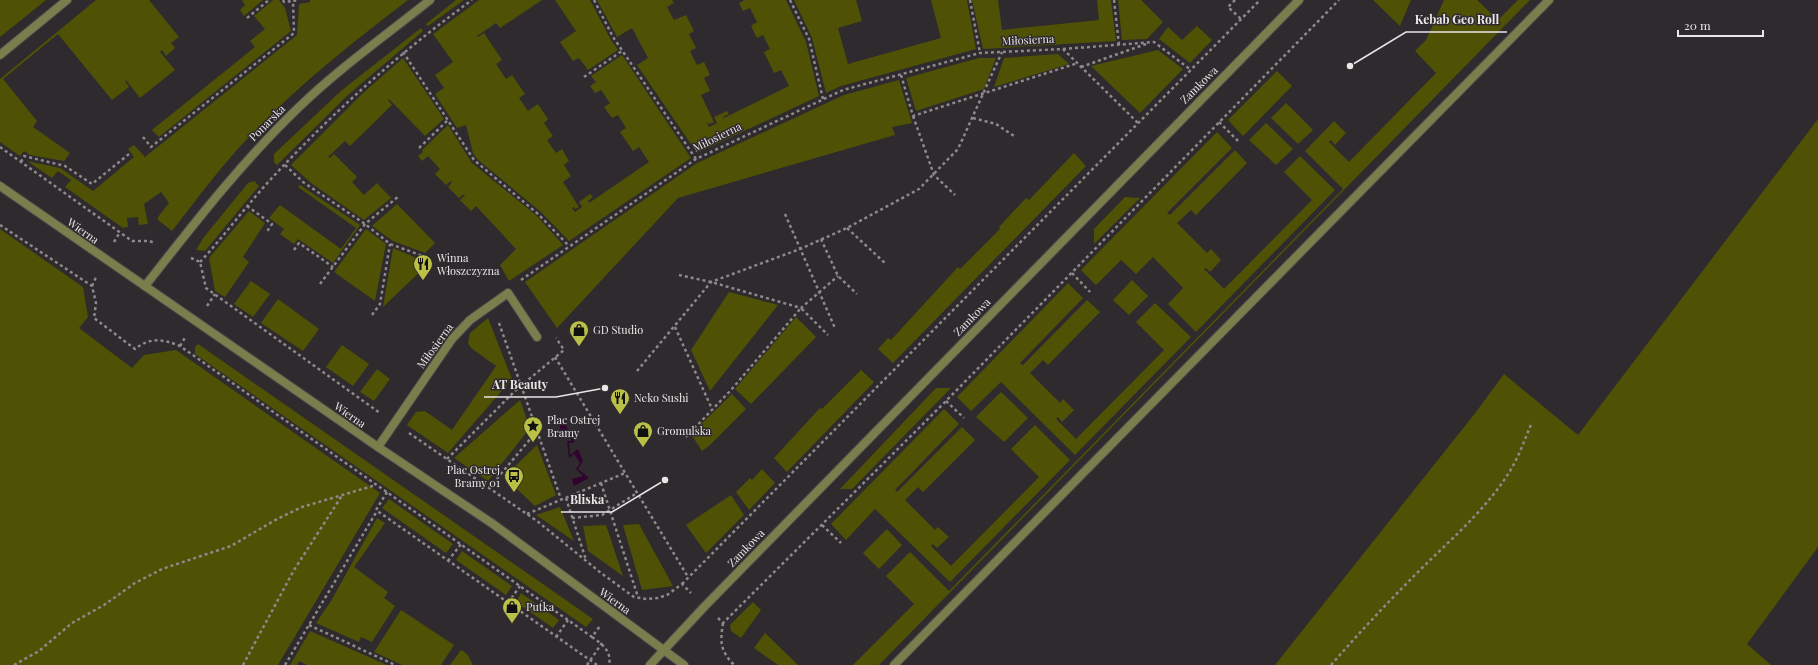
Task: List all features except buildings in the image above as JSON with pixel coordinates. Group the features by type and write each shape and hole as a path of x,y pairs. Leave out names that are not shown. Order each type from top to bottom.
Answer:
{"street":[{"path":"0,54 67,0"},
{"name":"Ponarska","path":"145,286 249,158 297,108 351,61 430,0"},
{"name":"Zamkowa","path":"650,665 705,606 1299,0"},
{"path":"894,665 1549,0"},
{"name":"Wierna","path":"0,186 492,524 684,665"},
{"path":"508,293 537,337"},
{"name":"Miłosierna","path":"378,447 452,339 470,320 508,293"}],"path":[{"path":"247,18 269,0"},
{"path":"282,0 284,2 297,0"},
{"path":"200,262 285,164 352,97 403,52 472,0"},
{"path":"594,0 622,51 696,159"},
{"path":"790,0 809,39 823,99"},
{"path":"970,0 980,54"},
{"path":"1114,0 1119,45"},
{"path":"1235,0 1228,7 1241,19"},
{"path":"200,262 206,288 394,423 527,514 624,590 646,599 658,598 667,595 682,584 1260,0"},
{"path":"734,665 724,655 721,637 724,623 946,401 1339,0"},
{"path":"143,137 151,147 294,33 294,1"},
{"path":"1081,67 1154,42"},
{"path":"1063,49 1154,42 1191,70"},
{"name":"Miłosierna","path":"508,293 523,278 696,159 843,90 980,54 1063,49 1138,123"},
{"path":"584,77 622,51"},
{"path":"403,52 474,160 538,214 569,246"},
{"path":"637,371 711,282 800,249 847,228 919,189 958,149 1002,52"},
{"path":"913,116 1078,63"},
{"path":"901,75 913,116 934,175 956,195"},
{"path":"973,118 996,124 1014,136"},
{"path":"419,148 448,120"},
{"path":"1219,122 1238,141"},
{"path":"0,147 132,241 149,241 200,262"},
{"path":"21,162 24,156 65,166 92,184 129,154"},
{"path":"285,164 303,182 365,224 390,244 423,256 430,262"},
{"path":"320,284 365,224 398,196"},
{"path":"247,206 272,224 266,233"},
{"path":"786,214 835,328"},
{"path":"0,225 92,286 96,303 94,318 135,349 143,342 165,340 180,346 602,643 608,652 609,665"},
{"path":"847,228 886,264"},
{"path":"821,239 838,276 857,294"},
{"path":"294,250 299,243 333,267"},
{"path":"372,315 380,304 390,244"},
{"path":"1072,273 1090,292"},
{"path":"679,275 711,282 801,308 828,335"},
{"path":"686,437 731,390 801,308 838,276"},
{"path":"490,306 500,324 561,500"},
{"path":"674,327 712,409"},
{"path":"447,459 521,385 564,350 552,332"},
{"path":"555,357 688,577"},
{"path":"946,401 964,418"},
{"path":"1331,665 1384,606 1419,570 1454,539 1493,493 1510,472 1521,450 1532,422"},
{"path":"489,488 537,432"},
{"path":"527,514 625,473"},
{"path":"601,483 638,597"},
{"path":"14,665 39,651 72,623 104,605 135,583 162,569 230,546 277,519 302,507 377,485"},
{"path":"285,665 378,511 376,510 387,492"},
{"path":"572,518 602,515 638,493"},
{"path":"243,665 294,570 344,494"},
{"path":"566,498 587,561"},
{"path":"378,511 597,665"},
{"path":"822,525 841,543"},
{"path":"448,561 460,544"},
{"path":"682,584 724,623"},
{"path":"508,603 520,586"},
{"path":"592,637 624,590"},
{"path":"556,637 568,620"},
{"path":"309,625 395,665"},
{"path":"586,665 602,643"}],"shaded area":[{"path":"0,0 46,0 0,37"},
{"path":"96,0 149,0 179,37 171,43 175,48 166,56 162,50 160,52 175,70 140,98 126,80 125,81 129,87 112,100 58,34 3,79 37,121 33,127 70,153 64,161 30,155 24,151 20,156 0,142 0,79"},
{"path":"242,0 263,0 244,16 240,10 245,5"},
{"path":"273,0 279,0 285,8 291,31 159,137 152,130 255,47 250,41 265,29 254,16"},
{"path":"310,0 408,0 366,32 267,118 229,159 172,231 158,220 158,217 169,203 161,192 144,204 148,224 139,225 138,217 127,218 128,227 123,228 65,187 71,180 58,171 52,178 27,161 60,168 93,191 134,157 128,149 134,145 145,157 297,35 299,4 310,2"},
{"path":"456,0 464,0 428,26 426,24"},
{"path":"479,0 542,0 500,28 496,23 477,36 478,37 484,33 502,60 496,64 506,79 512,75 525,94 519,98 528,111 538,104 548,119 544,123 553,136 547,140 556,153 562,149 569,161 564,165 571,176 563,182 579,207 575,209 574,207 572,208 575,212 582,207 579,202 590,194 593,197 588,201 589,203 649,162 639,147 633,151 620,132 626,128 618,115 612,118 604,107 610,103 601,90 595,93 590,86 596,82 591,76 622,55 691,158 569,241 541,212 477,159 473,153 466,125 457,128 435,94 444,88 435,75 453,62 433,34"},
{"path":"555,0 590,0 611,40 618,50 588,70 579,58 573,61 560,42 576,31"},
{"path":"597,0 672,0 674,3 667,7 674,20 686,15 694,31 689,34 696,48 690,51 697,65 704,62 710,75 704,78 710,91 701,95 714,122 710,124 707,122 709,127 717,123 714,117 727,111 729,114 723,117 724,118 789,86 781,70 774,73 764,52 770,49 763,35 757,38 751,26 757,22 750,8 743,11 739,3 745,0 786,0 806,42 819,96 697,153 637,65 648,58 632,28 617,37"},
{"path":"794,0 856,0 862,21 838,28 848,64 941,38 931,0 967,0 976,49 841,86 826,93 812,38"},
{"path":"972,0 998,0 1002,30 1099,20 1097,0 1111,0 1116,41 983,49"},
{"path":"1118,0 1141,0 1163,22 1147,39 1122,40"},
{"path":"1373,0 1411,0 1400,26"},
{"path":"1444,0 1477,0 1498,20 1518,0 1530,0 879,665 853,665 914,604 886,576 910,552 949,591 1343,189 1305,151 1334,121 1346,133 1335,145 1331,140 1329,142 1349,162 1436,73 1415,51 1426,40"},
{"path":"1197,26 1212,40 1190,63 1159,39 1168,27 1182,40"},
{"path":"421,28 423,31 348,95 277,165 274,162 274,154 342,90"},
{"path":"1158,50 1183,69 1140,113 1091,66"},
{"path":"1058,54 1069,64 994,87 1004,58"},
{"path":"403,58 444,119 425,136 389,99 388,100 392,105 350,146 345,141 328,157 330,158 334,154 357,177 352,182 364,195 377,183 391,198 364,220 311,183 291,165 363,93"},
{"path":"979,58 996,58 984,89 916,111 906,78"},
{"path":"1277,71 1292,86 1243,136 1228,120"},
{"path":"899,80 912,123 892,127 895,135 678,198 557,328 525,282 697,163 844,95"},
{"path":"1286,103 1313,130 1298,144 1271,118"},
{"path":"1818,119 1818,547 1747,644 1771,665 1275,665 1476,412 1504,374 1578,435"},
{"path":"1266,123 1293,149 1276,165 1249,140"},
{"path":"448,125 472,163 537,216 563,245 509,281 500,265 516,249 476,206 471,211 460,200 465,195 464,194 459,198 448,187 452,182 451,181 446,185 435,174 440,169 428,156 422,161 418,156 423,152 422,150"},
{"path":"1217,132 1232,148 1167,213 1170,215 1235,150 1247,163 1196,215 1191,210 1177,223 1207,253 1211,249 1221,260 1210,272 1206,268 1204,269 1224,289 1312,200 1284,172 1300,156 1335,190 1196,332 1168,304 1183,288 1153,257 1136,274 1121,260 1096,285 1081,270"},
{"path":"1074,153 1086,166 893,363 878,349 888,338 891,340 958,267 960,269 1000,229 999,227 1026,198 1029,200"},
{"path":"254,181 259,186 205,251 196,250 204,237 248,183"},
{"path":"300,185 360,225 333,263 298,239 294,244 280,234 284,229 269,218 280,205 341,249 356,228 298,187"},
{"path":"1125,197 1140,198 1094,244 1094,229"},
{"path":"397,204 435,243 425,253 393,241 372,226"},
{"path":"249,211 265,223 243,257 249,262 225,297 215,291 209,258"},
{"path":"0,229 83,287 88,317 79,328 132,368 144,355 176,350 380,493 278,665 0,665"},
{"path":"366,229 386,244 375,301 334,272"},
{"path":"393,248 419,259 426,266 383,307"},
{"path":"1132,280 1148,296 1129,315 1113,300"},
{"path":"251,281 270,294 253,317 234,304"},
{"path":"1068,283 1083,298 1020,363 1023,365 1087,300 1100,312 1048,365 1043,360 1030,373 1060,403 1063,399 1074,410 1062,422 1058,417 1056,419 1076,439 1164,350 1136,322 1155,303 1191,337 1075,455 1001,382 971,411 957,397"},
{"path":"729,292 778,305 710,391 691,350"},
{"path":"278,299 319,329 303,351 261,323"},
{"path":"796,317 816,337 751,404 735,389"},
{"path":"488,318 512,379 448,453 407,425 416,412 425,411 452,430 496,366 471,348 468,343 470,333"},
{"path":"198,344 593,619 586,627 195,354 195,347"},
{"path":"342,345 369,364 353,386 326,367"},
{"path":"377,369 390,379 374,401 360,392"},
{"path":"861,370 874,382 787,472 774,458 820,408 822,409"},
{"path":"936,388 951,388 852,489 840,489"},
{"path":"1001,392 1028,418 1004,442 976,417"},
{"path":"732,394 746,409 709,446 702,451 691,434"},
{"path":"520,400 530,428 488,481 454,458"},
{"path":"944,409 959,424 895,490 897,492 962,427 975,440 923,492 918,487 905,500 935,530 938,527 949,537 937,548 933,544 931,546 951,566 1039,477 1011,449 1035,425 1070,460 950,582 875,509 846,540 831,524"},
{"path":"562,419 575,442 569,443 570,455 578,449 583,461 578,469 589,478 574,486 572,479 583,476 576,469 580,463 574,454 569,458 567,441 572,441 566,429 561,432 559,422"},
{"path":"537,445 556,495 535,506 504,477"},
{"path":"762,469 775,483 749,510 736,492 750,478 752,480"},
{"path":"731,495 744,515 706,553 686,525"},
{"path":"389,499 453,544 446,553 382,508"},
{"path":"560,507 574,541 536,515"},
{"path":"377,518 385,523 354,567 388,592 384,598 395,606 372,642 361,637 359,642 316,623 331,601"},
{"path":"639,524 673,586 642,590 623,525"},
{"path":"606,525 623,576 588,551 583,526"},
{"path":"887,529 902,545 879,569 863,553"},
{"path":"462,551 512,586 506,595 456,560"},
{"path":"521,593 559,620 553,628 516,602"},
{"path":"753,602 761,610 741,638 731,631 730,625"},
{"path":"401,610 454,645 441,665 402,665 374,652"},
{"path":"310,631 387,665 307,665 299,661 297,665 290,665"},
{"path":"765,633 798,665 778,665 754,648"},
{"path":"461,650 467,654 473,665 450,665"}],"place":[{"name":"Kebab Geo Roll","path":"1350,66"},
{"name":"Winna Włoszczyzna","path":"423,281"},
{"name":"GD Studio","path":"579,347"},
{"name":"AT Beauty","path":"605,388"},
{"name":"Neko Sushi","path":"620,415"},
{"name":"Plac Ostrej Bramy","path":"533,443"},
{"name":"Gromulska","path":"643,448"},
{"name":"Bliska","path":"665,480"},
{"name":"Plac Ostrej Bramy 01","path":"514,493"},
{"name":"Putka","path":"512,624"}]}
